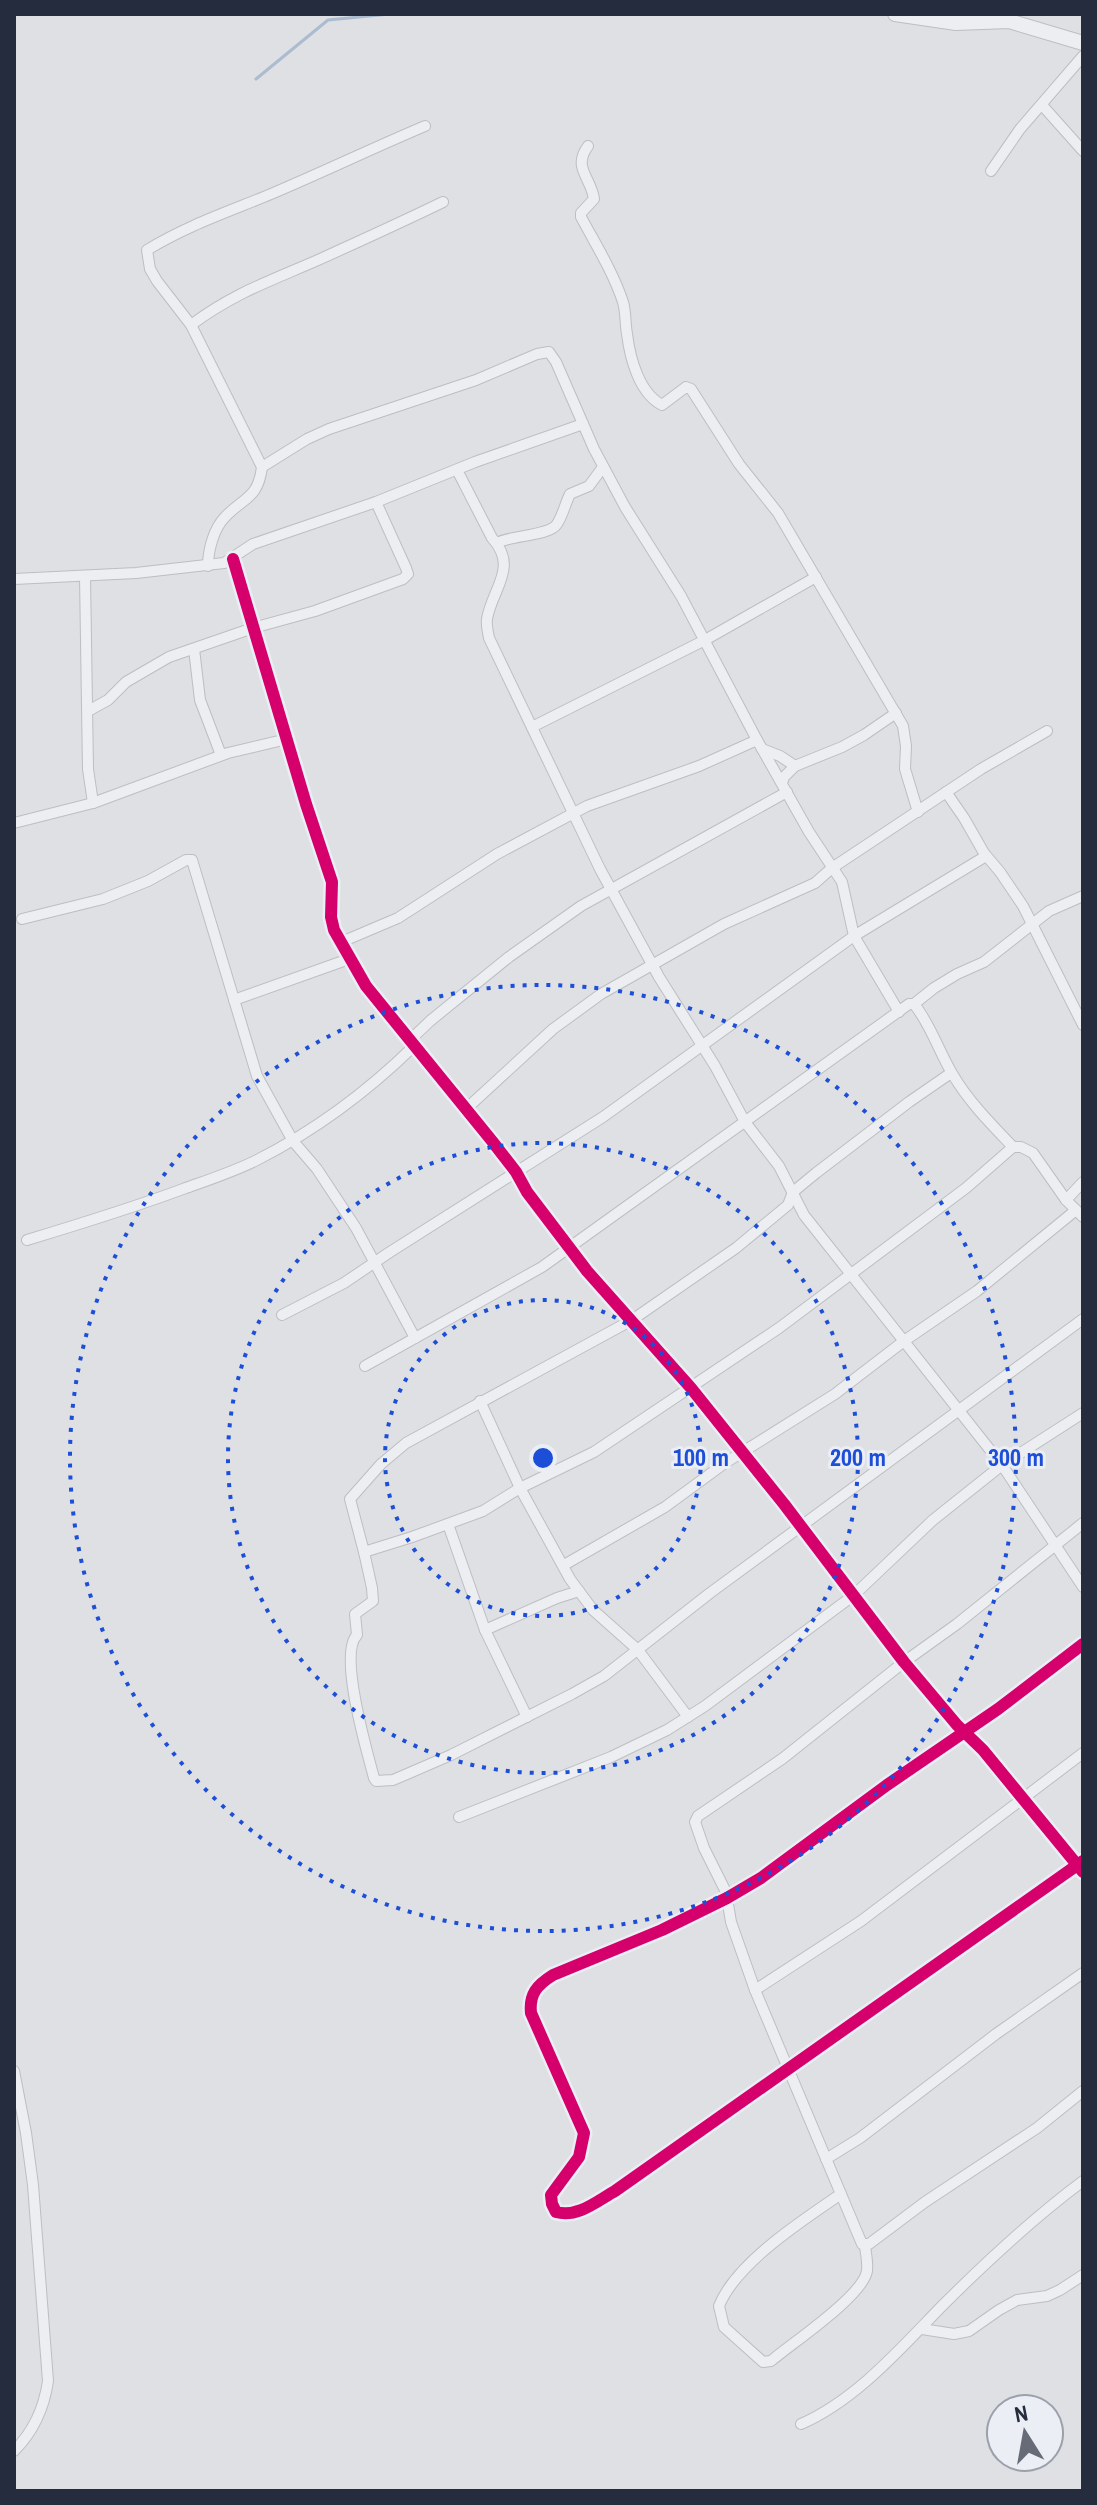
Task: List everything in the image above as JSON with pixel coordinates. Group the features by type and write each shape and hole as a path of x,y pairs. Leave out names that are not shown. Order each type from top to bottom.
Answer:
{"street":[{"path":"895,14 956,23 1004,18 1083,43"},
{"path":"991,171 1020,129 1083,56"},
{"path":"1042,105 1083,151"},
{"path":"208,566 211,545 222,519 255,492 262,467 191,325 150,269 147,250 207,218 269,195 425,126"},
{"path":"588,146 582,155 581,168 594,192 594,199 581,217 612,274 623,303 627,335 642,385 649,396 662,405 686,387 691,389 739,464 778,513 896,713 905,737 905,769 918,812"},
{"path":"191,325 255,285 320,259 443,202"},
{"path":"262,467 329,429 549,352 603,467 640,534 681,596 760,745 842,882 854,936 899,1012"},
{"path":"14,579 208,566 233,559 253,544 376,502 583,424"},
{"path":"497,543 510,537 553,529 570,494 589,486 603,467"},
{"path":"457,470 502,555 504,576 487,621 489,638 572,815 652,964 745,1122 779,1166 804,1215 1002,1465 1083,1587"},
{"path":"88,711 169,657 336,604 394,583 408,574 376,502"},
{"path":"233,559 332,882 331,917 339,943 349,959 386,1013 516,1172 527,1192 587,1271 743,1452 904,1662 963,1731 983,1750 1021,1799 1081,1866 615,2191 581,2211 556,2212 551,2195 579,2157 584,2133 534,2021 530,2003 541,1983 553,1975 619,1950 727,1898 783,1863 963,1731 998,1709 1083,1644"},
{"path":"85,576 88,769 93,803"},
{"path":"532,727 705,640 816,577"},
{"path":"194,649 200,700 221,755"},
{"path":"784,787 784,777 795,766 842,747 896,713"},
{"path":"466,1109 553,1029 601,994 724,924 815,883 832,868 946,792 1047,731"},
{"path":"14,823 93,803 221,755 287,739"},
{"path":"339,943 398,918 497,854 587,806 760,745 795,766"},
{"path":"27,1240 214,1179 293,1141 363,1089 412,1043 439,1012 509,957 581,906 784,787"},
{"path":"946,792 986,856 1023,906 1083,1025"},
{"path":"282,1315 344,1283 603,1117 854,936 986,856"},
{"path":"22,919 103,899 190,860 193,862 257,1076 293,1141 333,1191 376,1263 415,1338"},
{"path":"365,1366 517,1282 909,1004 914,1004 934,988 984,962 1049,911 1083,896"},
{"path":"234,1000 349,959"},
{"path":"914,1004 935,1038 951,1073 987,1120 1013,1147"},
{"path":"951,1073 793,1192 788,1205 736,1248 632,1320 406,1443 352,1495 350,1504 364,1552 373,1601 355,1614 357,1635 351,1643 350,1661 357,1709 376,1781 393,1780 451,1755 594,1682 1083,1319"},
{"path":"364,1552 483,1511 520,1488 594,1452 779,1328 966,1188 1013,1147 1033,1153 1079,1214 835,1394 656,1512 564,1565"},
{"path":"1066,1200 1083,1182"},
{"path":"480,1401 520,1488 579,1591 593,1610 638,1650 688,1717"},
{"path":"459,1817 611,1757 688,1717 854,1595 933,1520 1002,1465 1083,1413"},
{"path":"841,2194 795,2225 734,2281 719,2306 724,2327 763,2362 771,2361 826,2318 858,2288 867,2271 865,2246 755,1990 731,1922 722,1883 704,1848 695,1818 782,1759 1083,1523"},
{"path":"448,1524 485,1630 527,1717"},
{"path":"485,1630 579,1591"},
{"path":"755,1990 861,1921 1083,1753"},
{"path":"826,2159 872,2129 996,2034 1083,1973"},
{"path":"14,2071 33,2185 48,2363 45,2405 32,2429 14,2451"},
{"path":"865,2246 951,2184 1037,2128 1083,2091"},
{"path":"801,2424 857,2387 922,2329 1025,2227 1083,2181"},
{"path":"922,2329 954,2334 969,2331 1017,2300 1047,2296 1083,2275"}],"waterway":[{"path":"256,79 328,20 390,14"}],"cycle path":[{"path":"233,559 332,882 331,917 334,930 366,986 492,1141 587,1271 691,1388 904,1662 957,1725 983,1750 1083,1872"},
{"path":"1083,1644 998,1709 887,1785 761,1878 662,1930 553,1975 538,1986 531,2000 531,2013 584,2133 579,2157 551,2195 556,2212 580,2211 615,2191 1083,1861"}]}
